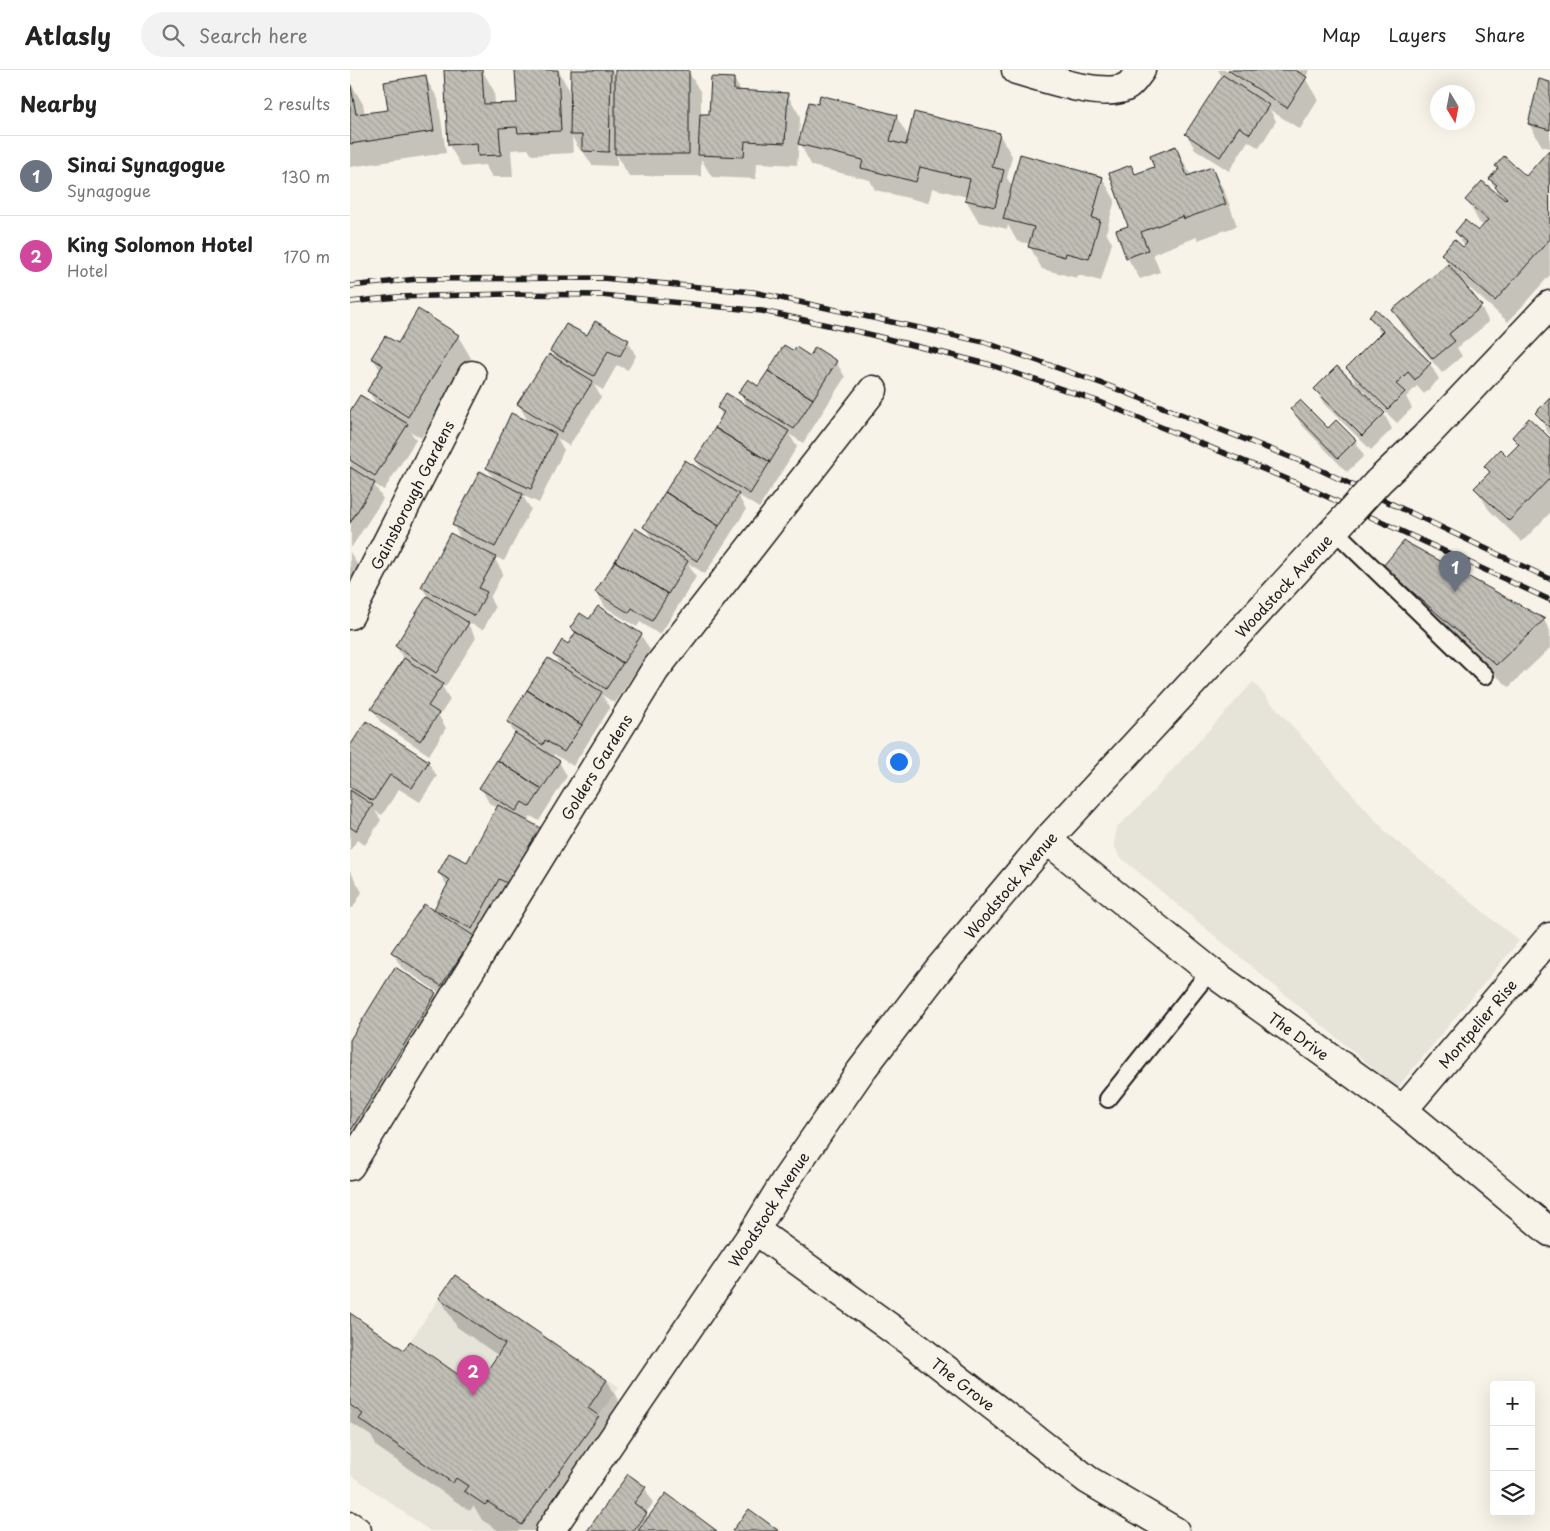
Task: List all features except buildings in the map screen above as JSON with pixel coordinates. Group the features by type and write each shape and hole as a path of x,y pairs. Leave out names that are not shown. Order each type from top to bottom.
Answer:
{"street":[{"path":"1016,70 1081,88 1101,91 1112,91 1134,78"},
{"name":"Woodstock Avenue","path":"550,1531 860,1072 938,970 1047,840 1378,482 1425,437 1550,305"},
{"name":"Gainsborough Gardens","path":"350,615 472,375"},
{"name":"Golders Gardens","path":"350,1166 655,670 873,390"},
{"name":"The Drive","path":"1047,840 1210,971 1403,1110 1550,1232"},
{"name":"Montpelier Rise","path":"1403,1110 1550,937"},
{"name":"The Grove","path":"755,1230 917,1347 1088,1480 1175,1531"},
{"path":"350,1526 357,1531"}],"lane":[{"path":"1341,522 1486,676"},
{"path":"1108,1099 1210,971"}],"shaded area":[{"path":"1253,682 1388,834 1519,941 1397,1088 1119,856 1114,844 1117,827 1138,808"},
{"path":"455,1275 619,1387 518,1531 430,1531 350,1474 350,1313 404,1350"}],"railway":[{"path":"350,286 418,279 602,278 753,292 984,342 1109,386 1308,464 1550,579"},
{"path":"350,302 397,297 506,294 601,295 762,311 860,332 991,365 1100,402 1304,486 1550,600"}],"place":[{"name":"Sinai Synagogue","path":"1455,592"},
{"name":"King Solomon Hotel","path":"473,1396"}]}
